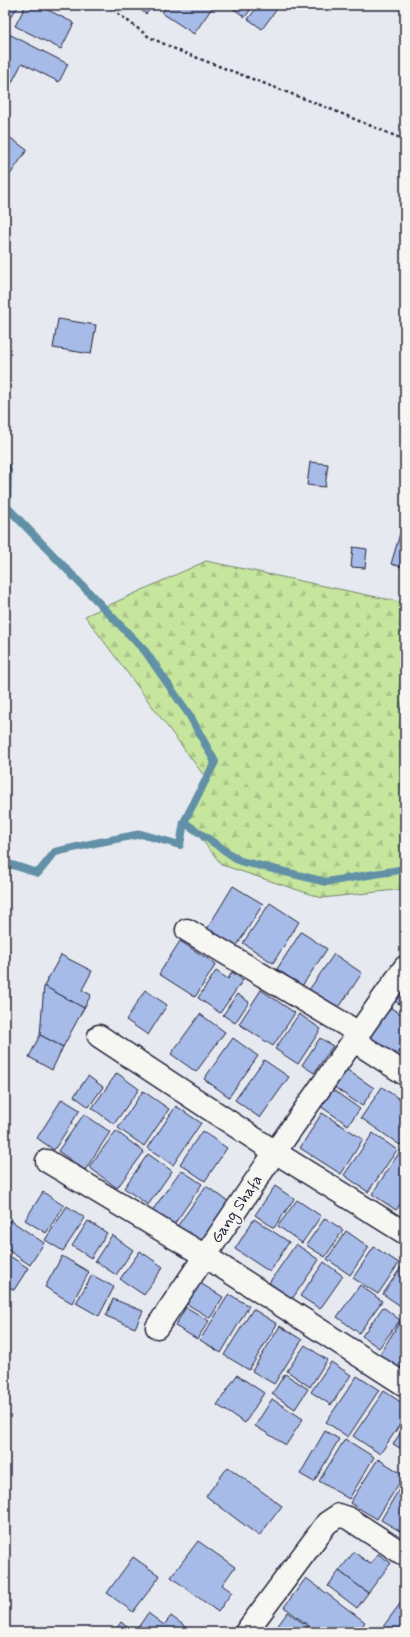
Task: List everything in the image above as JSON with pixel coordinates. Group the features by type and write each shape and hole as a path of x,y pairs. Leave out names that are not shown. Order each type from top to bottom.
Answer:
{"street":[{"path":"187,930 356,1037 405,1074"},
{"name":"Gang Shafa","path":"405,966 275,1152 205,1256 405,1385"},
{"path":"99,1036 275,1152 405,1233"},
{"path":"47,1160 205,1256 157,1326"},
{"path":"246,1632 332,1518 339,1515 348,1518 405,1555"}],"path":[{"path":"109,5 149,37 405,140"}],"green space":[{"path":"206,561 405,603 405,889 322,898 222,865 185,819 205,777 85,616"}],"building":[{"path":"5,5 20,5 9,18 5,15"},
{"path":"26,5 38,5 74,23 61,49 15,26"},
{"path":"135,5 154,5 146,14"},
{"path":"168,5 214,5 194,34 162,13"},
{"path":"228,5 254,5 245,17"},
{"path":"259,5 280,5 262,29 248,19"},
{"path":"5,32 68,64 59,82 22,63 6,94"},
{"path":"5,134 27,150 5,182"},
{"path":"58,319 96,325 91,354 53,348"},
{"path":"310,462 328,464 325,487 307,485"},
{"path":"405,517 405,568 391,564"},
{"path":"353,547 367,549 365,568 351,567"},
{"path":"233,886 263,904 236,947 207,929"},
{"path":"270,903 299,922 273,963 243,943"},
{"path":"301,932 327,949 302,986 277,969"},
{"path":"180,941 216,964 195,997 159,974"},
{"path":"334,954 362,973 338,1009 309,990"},
{"path":"61,955 92,971 82,990 91,995 84,1008 44,986"},
{"path":"216,971 228,979 232,972 243,980 220,1013 198,998"},
{"path":"405,973 405,1008 389,997"},
{"path":"44,986 84,1008 63,1047 40,1035"},
{"path":"145,990 167,1005 148,1035 126,1020"},
{"path":"261,990 295,1013 273,1046 239,1024"},
{"path":"237,994 249,1002 235,1023 223,1015"},
{"path":"388,1006 405,1017 405,1043 394,1060 365,1041"},
{"path":"200,1014 225,1032 196,1072 171,1054"},
{"path":"299,1014 321,1029 298,1064 275,1049"},
{"path":"40,1035 63,1047 52,1070 29,1057"},
{"path":"233,1038 258,1056 229,1097 204,1079"},
{"path":"320,1038 333,1046 314,1073 302,1065"},
{"path":"264,1060 289,1077 260,1118 235,1100"},
{"path":"343,1067 374,1088 362,1106 331,1085"},
{"path":"117,1073 139,1089 114,1124 92,1108"},
{"path":"88,1076 103,1087 89,1107 74,1096"},
{"path":"329,1087 360,1109 348,1125 317,1104"},
{"path":"382,1087 405,1103 405,1139 400,1145 361,1118"},
{"path":"143,1091 169,1109 144,1146 118,1128"},
{"path":"62,1099 80,1110 54,1150 37,1138"},
{"path":"176,1106 201,1123 173,1165 148,1148"},
{"path":"322,1113 363,1139 341,1174 300,1148"},
{"path":"84,1114 110,1132 85,1170 58,1151"},
{"path":"116,1131 144,1152 117,1188 89,1167"},
{"path":"202,1131 227,1148 205,1181 180,1164"},
{"path":"373,1133 397,1150 368,1192 344,1175"},
{"path":"401,1150 405,1153 405,1198 396,1210 372,1194"},
{"path":"148,1154 172,1171 148,1205 124,1188"},
{"path":"181,1170 202,1184 173,1226 152,1211"},
{"path":"206,1186 228,1201 199,1244 176,1228"},
{"path":"275,1186 294,1199 274,1228 255,1215"},
{"path":"43,1192 64,1206 46,1233 25,1220"},
{"path":"297,1200 321,1216 302,1243 278,1226"},
{"path":"67,1206 85,1218 63,1251 45,1240"},
{"path":"325,1218 343,1230 325,1257 306,1245"},
{"path":"254,1219 289,1242 270,1272 235,1249"},
{"path":"10,1220 44,1243 30,1265 5,1248 5,1226"},
{"path":"88,1221 107,1233 91,1258 72,1246"},
{"path":"346,1231 369,1247 350,1275 327,1259"},
{"path":"112,1235 133,1250 116,1275 95,1261"},
{"path":"296,1244 319,1260 292,1299 269,1283"},
{"path":"374,1247 399,1263 378,1294 353,1278"},
{"path":"140,1251 163,1267 144,1295 120,1279"},
{"path":"5,1253 28,1268 14,1290 5,1284"},
{"path":"62,1256 89,1272 72,1303 45,1287"},
{"path":"324,1262 343,1276 320,1309 300,1296"},
{"path":"404,1263 405,1264 405,1309 383,1294"},
{"path":"92,1275 114,1287 99,1316 76,1303"},
{"path":"200,1283 223,1297 210,1318 187,1304"},
{"path":"360,1285 382,1301 359,1333 337,1317"},
{"path":"229,1294 249,1306 221,1353 200,1340"},
{"path":"113,1299 143,1311 135,1328 106,1316"},
{"path":"186,1307 209,1321 197,1339 175,1326"},
{"path":"383,1307 400,1320 379,1348 362,1336"},
{"path":"253,1309 277,1324 249,1370 224,1355"},
{"path":"405,1314 405,1364 401,1370 379,1355"},
{"path":"280,1326 302,1340 274,1384 252,1371"},
{"path":"305,1345 327,1360 310,1387 287,1371"},
{"path":"331,1362 351,1375 331,1405 311,1392"},
{"path":"285,1374 308,1389 295,1409 272,1394"},
{"path":"237,1375 264,1393 245,1423 217,1405"},
{"path":"357,1376 379,1390 348,1437 326,1422"},
{"path":"384,1391 405,1405 405,1417 380,1454 353,1436"},
{"path":"272,1399 303,1419 286,1445 255,1426"},
{"path":"405,1426 405,1451 393,1444"},
{"path":"325,1431 339,1439 314,1482 300,1474"},
{"path":"345,1439 374,1457 349,1499 319,1481"},
{"path":"378,1459 404,1475 377,1519 350,1503"},
{"path":"228,1467 282,1506 259,1536 206,1496"},
{"path":"405,1479 405,1531 403,1533 381,1520"},
{"path":"198,1541 235,1567 222,1585 232,1592 218,1612 171,1577"},
{"path":"354,1552 370,1564 378,1554 391,1563 368,1593 339,1571"},
{"path":"133,1557 160,1576 133,1612 107,1593"},
{"path":"339,1571 368,1593 357,1608 328,1586"},
{"path":"306,1578 365,1622 358,1632 317,1632 284,1607"},
{"path":"405,1597 405,1632 387,1632 382,1628"},
{"path":"288,1612 315,1632 273,1632"},
{"path":"148,1613 164,1625 171,1616 193,1632 135,1632"},
{"path":"121,1622 133,1632 114,1632"}],"waterway":[{"path":"5,467 8,468 7,507 145,651 190,716 215,762 184,822"},
{"path":"5,864 38,873 55,852 141,834 180,845 184,822 240,861 326,882 405,869"}]}
